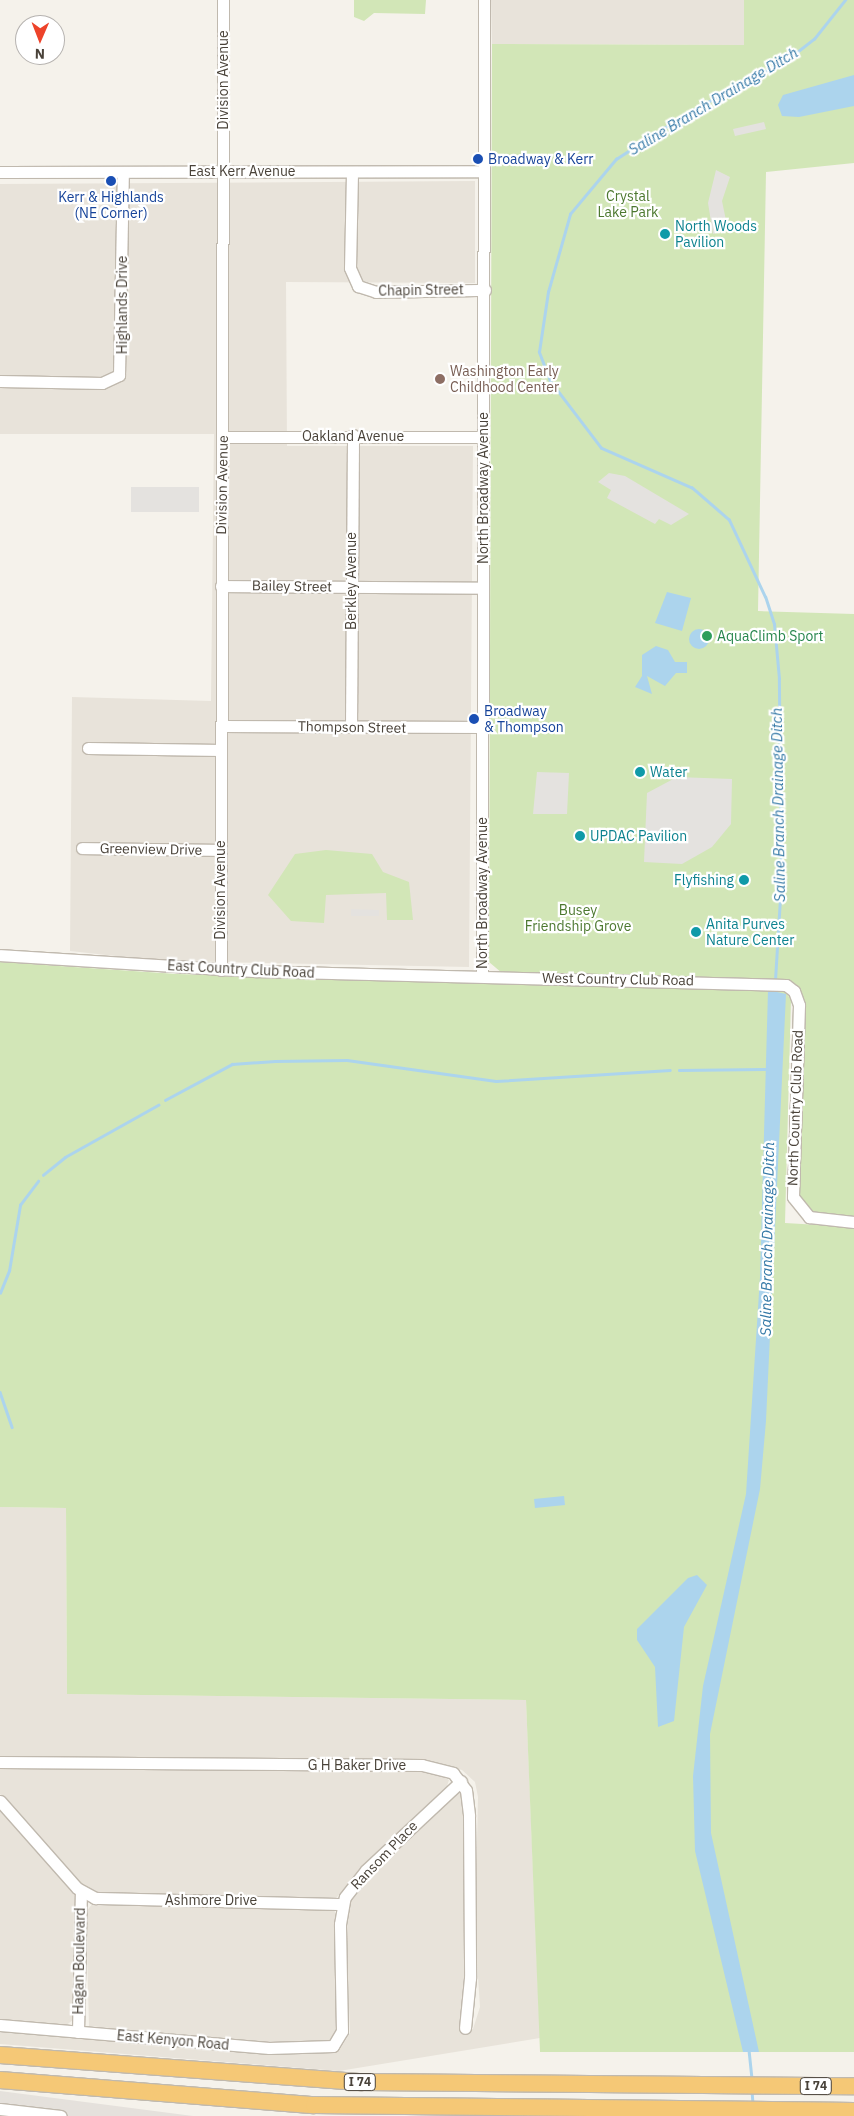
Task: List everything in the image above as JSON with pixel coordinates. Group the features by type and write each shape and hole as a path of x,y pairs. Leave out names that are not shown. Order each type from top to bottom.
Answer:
{"highway":[{"name":"I 74","path":"0,2055 362,2082 854,2086"},
{"name":"I 74","path":"0,2080 314,2105 854,2111"}],"street":[{"name":"Division Avenue","path":"221,970 221,586 225,170 223,0"},
{"name":"North Broadway Avenue","path":"482,976 485,290 484,0"},
{"name":"East Kerr Avenue","path":"0,172 123,174 225,170 352,173 484,171"},
{"name":"Chapin Street","path":"352,173 350,268 358,286 376,292 485,290"},
{"name":"Highlands Drive","path":"0,381 102,383 119,375 123,174"},
{"name":"Oakland Avenue","path":"223,437 353,435 483,437"},
{"name":"Berkley Avenue","path":"351,727 353,435"},
{"name":"Bailey Street","path":"221,586 483,588"},
{"name":"Thompson Street","path":"221,726 482,727"},
{"path":"88,748 221,750"},
{"name":"Greenview Drive","path":"82,848 220,850"},
{"name":"East Country Club Road","path":"0,955 221,970 482,976"},
{"name":"West Country Club Road","path":"482,976 753,982"},
{"name":"North Country Club Road","path":"753,982 773,983 791,988 799,1005 793,1197 809,1217 854,1222"},
{"name":"G H Baker Drive","path":"0,1762 422,1765 444,1769 461,1781"},
{"path":"461,1781 469,1816 470,1978 465,2028"},
{"name":"Ransom Place","path":"341,2037 342,1904 366,1870 461,1781"},
{"name":"Hagan Boulevard","path":"0,1800 81,1892 78,2032"},
{"name":"Ashmore Drive","path":"81,1892 104,1900 342,1904"},
{"name":"East Kenyon Road","path":"0,2024 269,2048 333,2046 341,2037"},
{"path":"0,2109 61,2116"}],"shaded area":[{"path":"491,0 744,0 744,45 492,44"},
{"path":"764,122 766,129 735,136 733,129"},
{"path":"716,170 730,177 722,201 728,230 713,234 708,203"},
{"path":"475,181 475,283 286,282 287,446 473,446 469,967 161,961 70,951 72,697 211,701 214,434 0,434 0,184"},
{"path":"609,473 625,476 689,514 671,525 659,519 655,524 607,498 611,490 598,482"},
{"path":"131,487 199,487 199,512 131,512"},
{"path":"537,772 569,773 567,814 533,814"},
{"path":"677,777 732,779 731,824 712,847 682,864 644,862 647,793"},
{"path":"351,909 379,910 379,916 351,916"},
{"path":"0,1507 66,1508 67,1694 526,1700 540,2038 339,2071 0,2044 0,2030 289,2055 339,2051 350,2033 345,1905 368,1875 455,1791 461,1790 464,1793 469,1977 461,2030 473,2029 480,2007 475,1930 478,1797 475,1782 462,1770 439,1763 0,1759"},
{"path":"0,1766 431,1770 449,1780 446,1789 336,1898 100,1894 76,1881 0,1794"},
{"path":"0,1807 76,1893 73,2020 65,2026 0,2020"},
{"path":"93,1903 333,1908 338,1918 340,2025 334,2041 271,2044 89,2026 86,1912"},
{"path":"0,2091 193,2116 0,2116"}],"green space":[{"path":"354,0 426,0 425,14 374,13 364,21 354,17"},
{"name":"Crystal Lake Park","path":"744,0 854,0 854,163 766,172 758,611 854,614 854,1222 833,1221 796,1206 794,991 677,977 502,973 489,962 492,44 744,45"},
{"path":"326,850 372,854 383,872 409,882 413,920 387,920 386,893 326,895 324,923 291,921 268,895 295,854"},
{"path":"0,962 177,974 784,991 791,999 785,1223 854,1227 854,2052 540,2052 526,1700 67,1694 66,1508 0,1507"}],"water":[{"path":"854,75 854,106 799,117 782,116 778,105 783,95"},
{"path":"667,592 691,598 682,631 655,623"},
{"path":"699,629 706,632 709,639 706,646 699,649 692,646 689,639 692,632"},
{"path":"656,646 668,650 675,662 687,662 687,673 676,673 665,686 647,676 652,694 635,687 642,676 642,655"},
{"path":"768,990 786,994 766,1421 760,1489 710,1734 711,1833 759,2052 743,2052 695,1851 693,1776 703,1686 746,1494 760,1277"},
{"path":"564,1496 565,1505 535,1508 534,1499"},
{"path":"697,1575 707,1585 684,1627 674,1721 658,1727 655,1667 637,1640 637,1629 688,1578"}],"waterway":[{"name":"Saline Branch Drainage Ditch","path":"775,980 781,883 779,679 774,624 765,597 729,520 692,488 601,448 550,381 539,352 548,292 570,214 616,159 687,113 788,59 814,39 845,0"},
{"path":"165,1100 232,1064 275,1061 347,1060 496,1081 670,1070"},
{"path":"679,1070 767,1069"},
{"path":"43,1175 65,1157 158,1105"},
{"path":"0,1293 9,1271 20,1205 38,1181"},
{"path":"0,1392 12,1427"},
{"name":"Saline Branch Drainage Ditch","path":"749,2050 752,2080"},
{"name":"Saline Branch Drainage Ditch","path":"752,2090 753,2105"}],"place":[{"name":"Broadway & Kerr","path":"478,159"},
{"name":"Kerr & Highlands (NE Corner)","path":"111,181"},
{"name":"North Woods Pavilion","path":"665,234"},
{"name":"Washington Early Childhood Center","path":"440,379"},
{"name":"AquaClimb Sport","path":"707,636"},
{"name":"Broadway & Thompson","path":"474,719"},
{"name":"Water","path":"640,772"},
{"name":"UPDAC Pavilion","path":"580,836"},
{"name":"Flyfishing","path":"744,880"},
{"name":"Anita Purves Nature Center","path":"696,932"}],"park label":[{"name":"Busey Friendship Grove","path":"578,918"}]}
